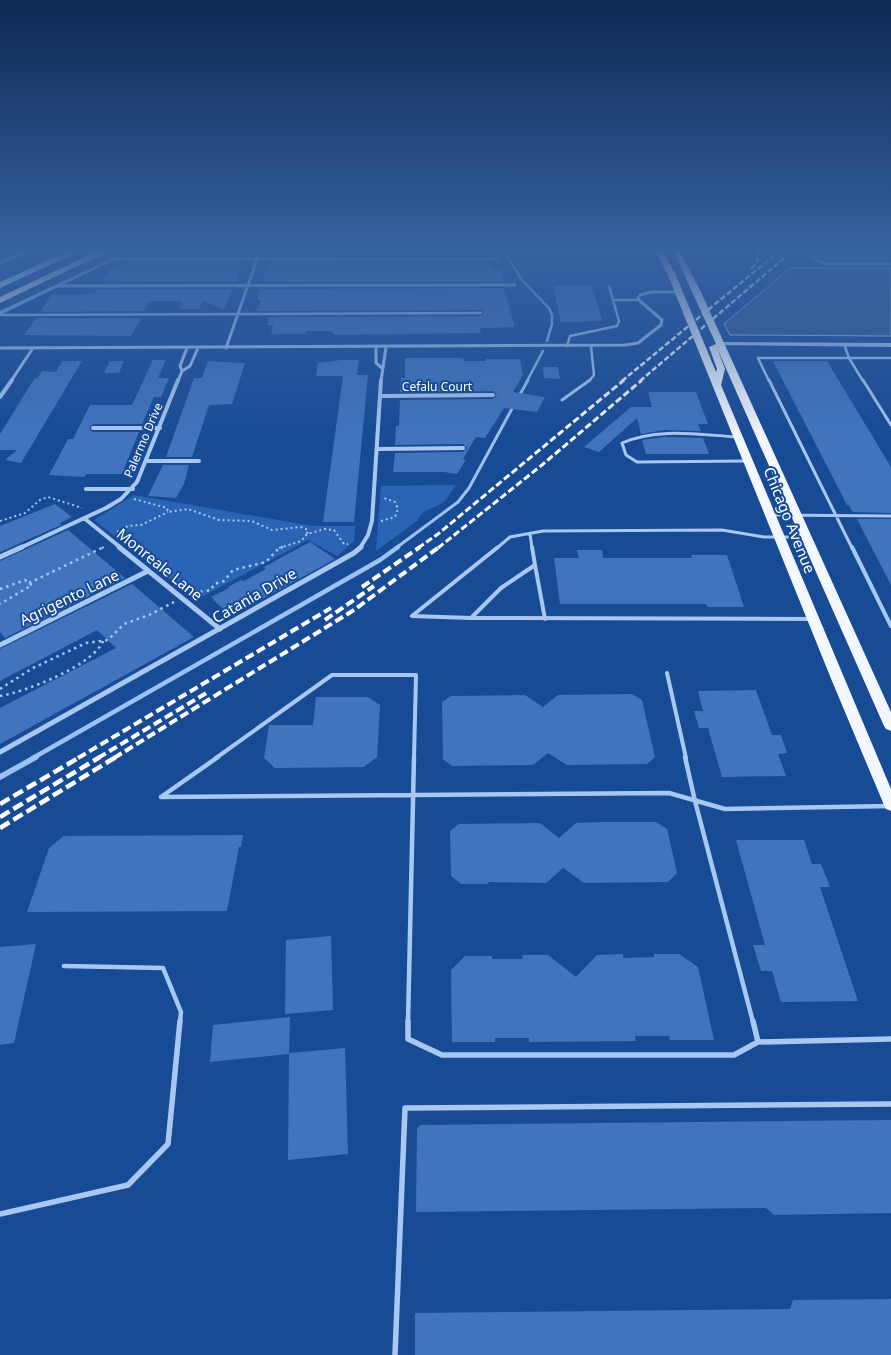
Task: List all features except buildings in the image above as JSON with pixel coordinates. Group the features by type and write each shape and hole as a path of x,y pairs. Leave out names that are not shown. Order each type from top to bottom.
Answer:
{"main road":[{"name":"Chicago Avenue","path":"686,311 891,806"},
{"name":"Chicago Avenue","path":"706,311 891,726"},
{"path":"717,385 721,369 713,347 720,344"}],"street":[{"path":"0,348 625,345 638,343 660,325 662,320 653,311"},
{"path":"226,348 238,314"},
{"path":"720,344 891,344"},
{"path":"376,347 376,363 382,368"},
{"path":"359,548 367,539 372,521 382,368 385,363 386,347"},
{"path":"0,398 33,348"},
{"name":"Palermo Drive","path":"182,371 180,366 187,348"},
{"name":"Palermo Drive","path":"0,557 95,513 132,489 160,428 182,371 190,366 198,348"},
{"name":"Cefalu Court","path":"381,396 493,396"},
{"path":"93,428 160,428"},
{"path":"378,449 463,448"},
{"path":"146,461 199,461"},
{"path":"86,489 132,489"},
{"name":"Monreale Lane","path":"84,518 220,630"},
{"name":"Catania Drive","path":"0,752 220,630 359,548"},
{"name":"Agrigento Lane","path":"0,645 148,571"}],"lane":[{"path":"567,346 570,336 577,333 618,326 620,321 617,311"},
{"path":"0,314 481,313"},
{"path":"844,344 849,358 891,425"},
{"path":"562,400 594,375 591,346"},
{"path":"891,358 758,358 891,626"},
{"path":"738,437 654,434 633,437 622,443 623,452 628,459 637,462 748,461"},
{"path":"771,516 891,516"},
{"path":"806,537 750,536 722,530 543,531 510,537 412,616 545,619 813,619"},
{"path":"530,534 545,619"},
{"path":"471,618 488,597 512,578 535,565"},
{"path":"667,673 695,801 758,1042"},
{"path":"891,806 725,809 669,793 414,796 161,797 332,676 416,675 414,796 408,1040 442,1055 734,1055 758,1042 891,1039"},
{"path":"0,1214 128,1185 168,1144 181,1012 163,968 64,966"},
{"path":"395,1355 405,1108 891,1104"}],"path":[{"path":"125,495 167,508 168,512"},
{"path":"0,521 25,513 40,500 48,497 95,513"},
{"path":"381,521 395,517 398,509 395,502 384,498"},
{"path":"120,539 113,534 128,526 147,522 168,512 188,510 219,520 244,519 272,530 301,527 308,530 307,534"},
{"path":"181,585 199,592 211,590 214,584 224,581 233,570 266,562 279,548 301,542 307,534 325,530 334,530 344,544 359,548"},
{"path":"29,583 114,543"},
{"path":"0,589 17,581 25,580 32,585 0,604"},
{"path":"0,689 33,668 71,649 86,643 108,640 124,624 149,615 182,598"},
{"path":"0,696 54,677 101,648 103,641"}],"shaded area":[{"path":"739,311 891,311 891,336 730,335 724,324"},
{"path":"456,485 444,502 426,511 417,521 376,551 381,486"},
{"path":"134,495 313,526 355,526 354,541 337,556 308,540 196,600 94,520"}],"waterway":[{"path":"547,341 552,324 550,311"},
{"path":"527,381 543,351"},
{"path":"518,398 528,380"},
{"path":"396,548 458,502 469,488 514,405"},
{"path":"33,758 380,560 398,547"},
{"path":"0,777 36,757"}],"railway":[{"path":"622,381 706,311"},
{"path":"640,381 722,311"},
{"path":"418,548 438,534 624,380"},
{"path":"438,548 542,465 642,380"},
{"path":"362,587 420,547"},
{"path":"114,758 354,610 439,547"},
{"path":"325,620 374,586"},
{"path":"78,758 331,608"},
{"path":"98,758 208,692"},
{"path":"0,804 80,757"},
{"path":"0,817 100,757"},
{"path":"0,828 116,757"}]}
